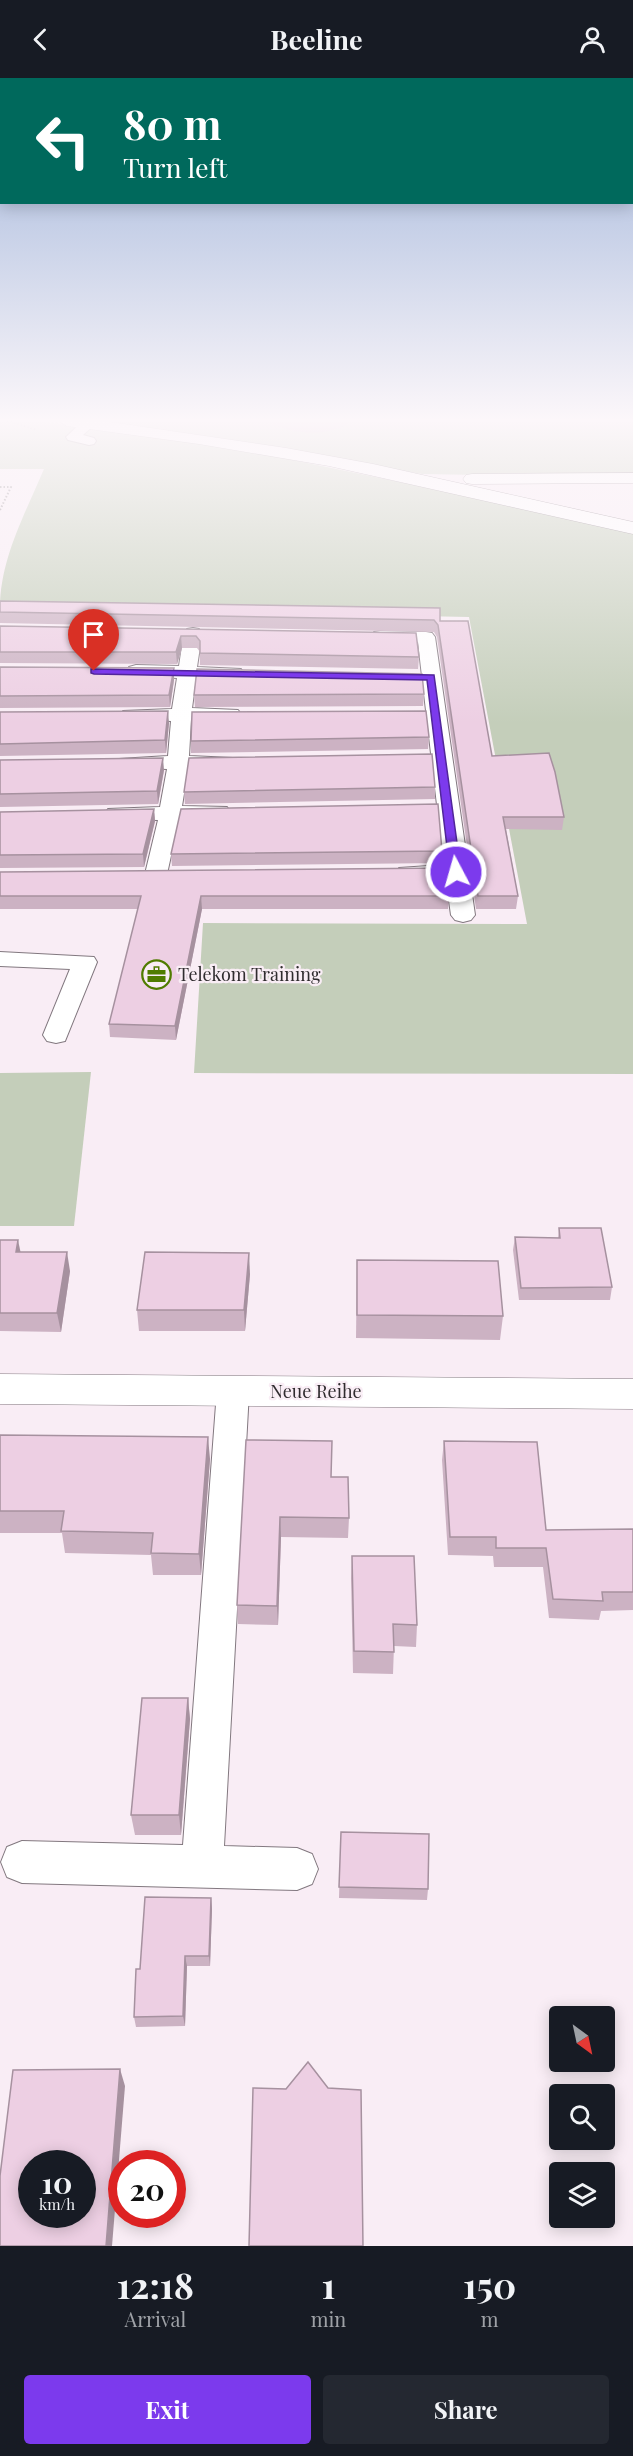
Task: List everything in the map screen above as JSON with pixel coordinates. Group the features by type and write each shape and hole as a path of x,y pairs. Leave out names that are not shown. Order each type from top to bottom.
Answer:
{"street":[{"path":"601,522 633,528"},
{"name":"Neue Reihe","path":"0,1389 633,1394"}],"lane":[{"path":"170,632 216,633"},
{"path":"156,874 170,813 178,763 181,714 193,633"},
{"path":"356,636 426,637 463,915"},
{"path":"117,671 257,673"},
{"path":"408,677 431,677"},
{"path":"113,715 250,714"},
{"path":"414,714 437,714"},
{"path":"417,758 441,757"},
{"path":"107,763 250,761"},
{"path":"426,808 449,807"},
{"path":"91,814 240,812"},
{"path":"387,873 456,872"},
{"path":"132,874 179,874"},
{"path":"0,959 85,962 56,1035"},
{"path":"202,1867 233,1391"},
{"path":"22,1862 297,1869"}],"green space":[{"path":"21,522 580,522 633,534 633,1074 194,1073 203,923 527,924 469,617 0,608 4,572"},
{"path":"91,1072 74,1226 0,1226 0,1073"}],"building":[{"path":"0,601 440,608 440,621 468,621 492,756 549,753 564,817 503,817 518,896 478,896 438,625 434,620 0,612"},
{"path":"0,626 416,633 419,657 200,653 200,641 196,636 181,636 176,652 0,652"},
{"path":"0,667 174,668 169,695 0,696"},
{"path":"197,669 422,674 424,694 194,695"},
{"path":"168,711 165,740 0,744 0,712"},
{"path":"426,711 429,737 191,741 192,712"},
{"path":"432,754 435,787 184,792 189,758"},
{"path":"163,758 157,791 0,794 0,760"},
{"path":"438,804 442,851 171,854 181,809"},
{"path":"154,809 143,854 0,855 0,812"},
{"path":"445,868 449,896 201,896 175,1026 109,1024 141,896 0,896 0,872"},
{"path":"559,1228 601,1228 612,1287 521,1288 515,1237 560,1238"},
{"path":"0,1240 18,1240 16,1252 67,1252 57,1313 0,1313"},
{"path":"145,1252 249,1253 244,1310 137,1310"},
{"path":"357,1260 498,1261 503,1316 357,1315"},
{"path":"0,1435 208,1437 199,1554 151,1553 153,1533 61,1531 64,1511 0,1511"},
{"path":"246,1440 332,1441 331,1477 348,1477 349,1518 280,1517 277,1606 237,1605"},
{"path":"444,1441 537,1442 546,1530 633,1529 633,1592 602,1592 603,1601 553,1599 546,1548 496,1548 496,1537 450,1537"},
{"path":"352,1556 414,1556 417,1625 393,1624 394,1652 354,1651"},
{"path":"142,1698 188,1698 179,1815 131,1815"},
{"path":"341,1832 429,1834 428,1889 339,1887"},
{"path":"145,1897 211,1898 209,1956 185,1956 183,2016 134,2017 136,1969 140,1969"},
{"path":"308,2062 328,2088 361,2090 363,2246 249,2246 253,2088 286,2089"},
{"path":"120,2069 114,2150 108,2150 106,2246 0,2246 0,2176 13,2070"}],"place":[{"name":"Telekom Training","path":"157,975"}],"route":[{"path":"94,671 431,677 456,872"}]}
